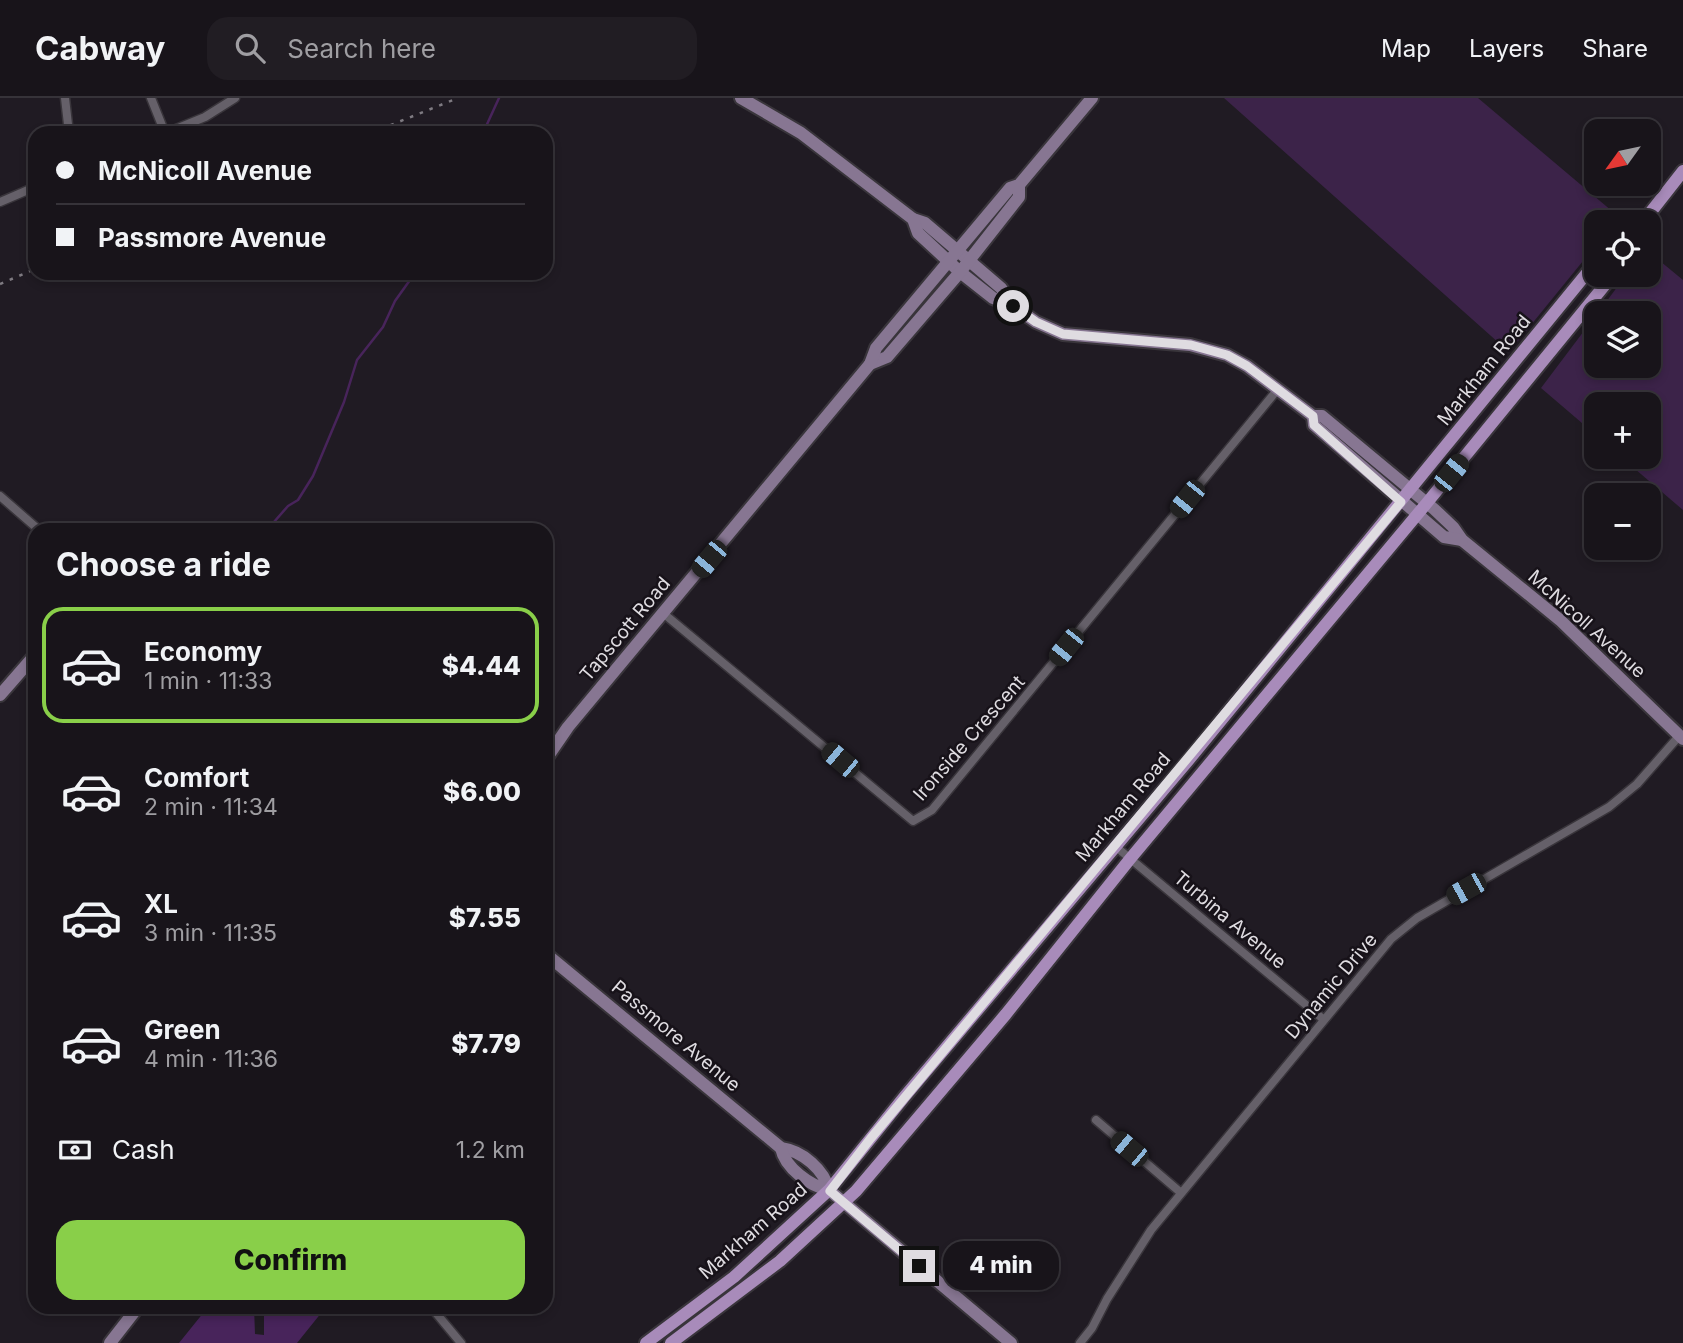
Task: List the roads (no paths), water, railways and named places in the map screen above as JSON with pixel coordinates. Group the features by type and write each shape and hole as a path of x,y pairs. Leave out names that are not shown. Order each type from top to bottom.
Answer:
{"main road":[{"path":"1652,210 1683,171"},
{"name":"Markham Road","path":"646,1343 734,1277 830,1191 862,1148 1411,491 1584,277"},
{"name":"Markham Road","path":"671,1343 780,1261 843,1202 1006,1014 1130,859 1603,287"}],"street":[{"path":"65,98 68,126"},
{"path":"151,98 163,126"},
{"path":"183,126 205,117 235,98"},
{"name":"McNicoll Avenue","path":"741,98 801,133 913,219 925,223 964,267 1001,288 1013,306 1036,322 1063,334 1191,345 1227,355 1247,366 1313,416 1322,416 1426,503 1453,527 1462,540 1560,620 1682,735"},
{"name":"Tapscott Road","path":"553,749 568,727 870,364 876,348 1010,188 1019,185 1092,98"},
{"name":"Tapscott Road","path":"870,364 887,357 964,267 1019,197 1019,185"},
{"path":"3,200 28,190"},
{"name":"Ironside Crescent","path":"663,614 913,821 932,810 1278,389"},
{"name":"McNicoll Avenue","path":"1313,416 1314,425 1401,502 1444,537 1462,540"},
{"path":"0,495 31,523"},
{"path":"0,695 28,663"},
{"name":"Dynamic Drive","path":"1080,1343 1092,1328 1107,1299 1151,1230 1180,1192 1382,949 1417,918 1609,807 1637,784 1682,735"},
{"name":"Turbina Avenue","path":"1115,846 1323,1019"},
{"name":"Passmore Avenue","path":"553,960 781,1148 784,1160 816,1187 830,1191 1011,1343"},
{"path":"1096,1120 1180,1192"},
{"path":"110,1343 133,1314"},
{"path":"437,1314 461,1343"}],"waterway":[{"path":"486,126 499,98"},
{"path":"273,523 288,506 298,500 313,476 344,402 357,360 383,327 395,301 410,280"}],"railway":[{"path":"388,126 458,98"},
{"path":"0,284 28,272"}]}
